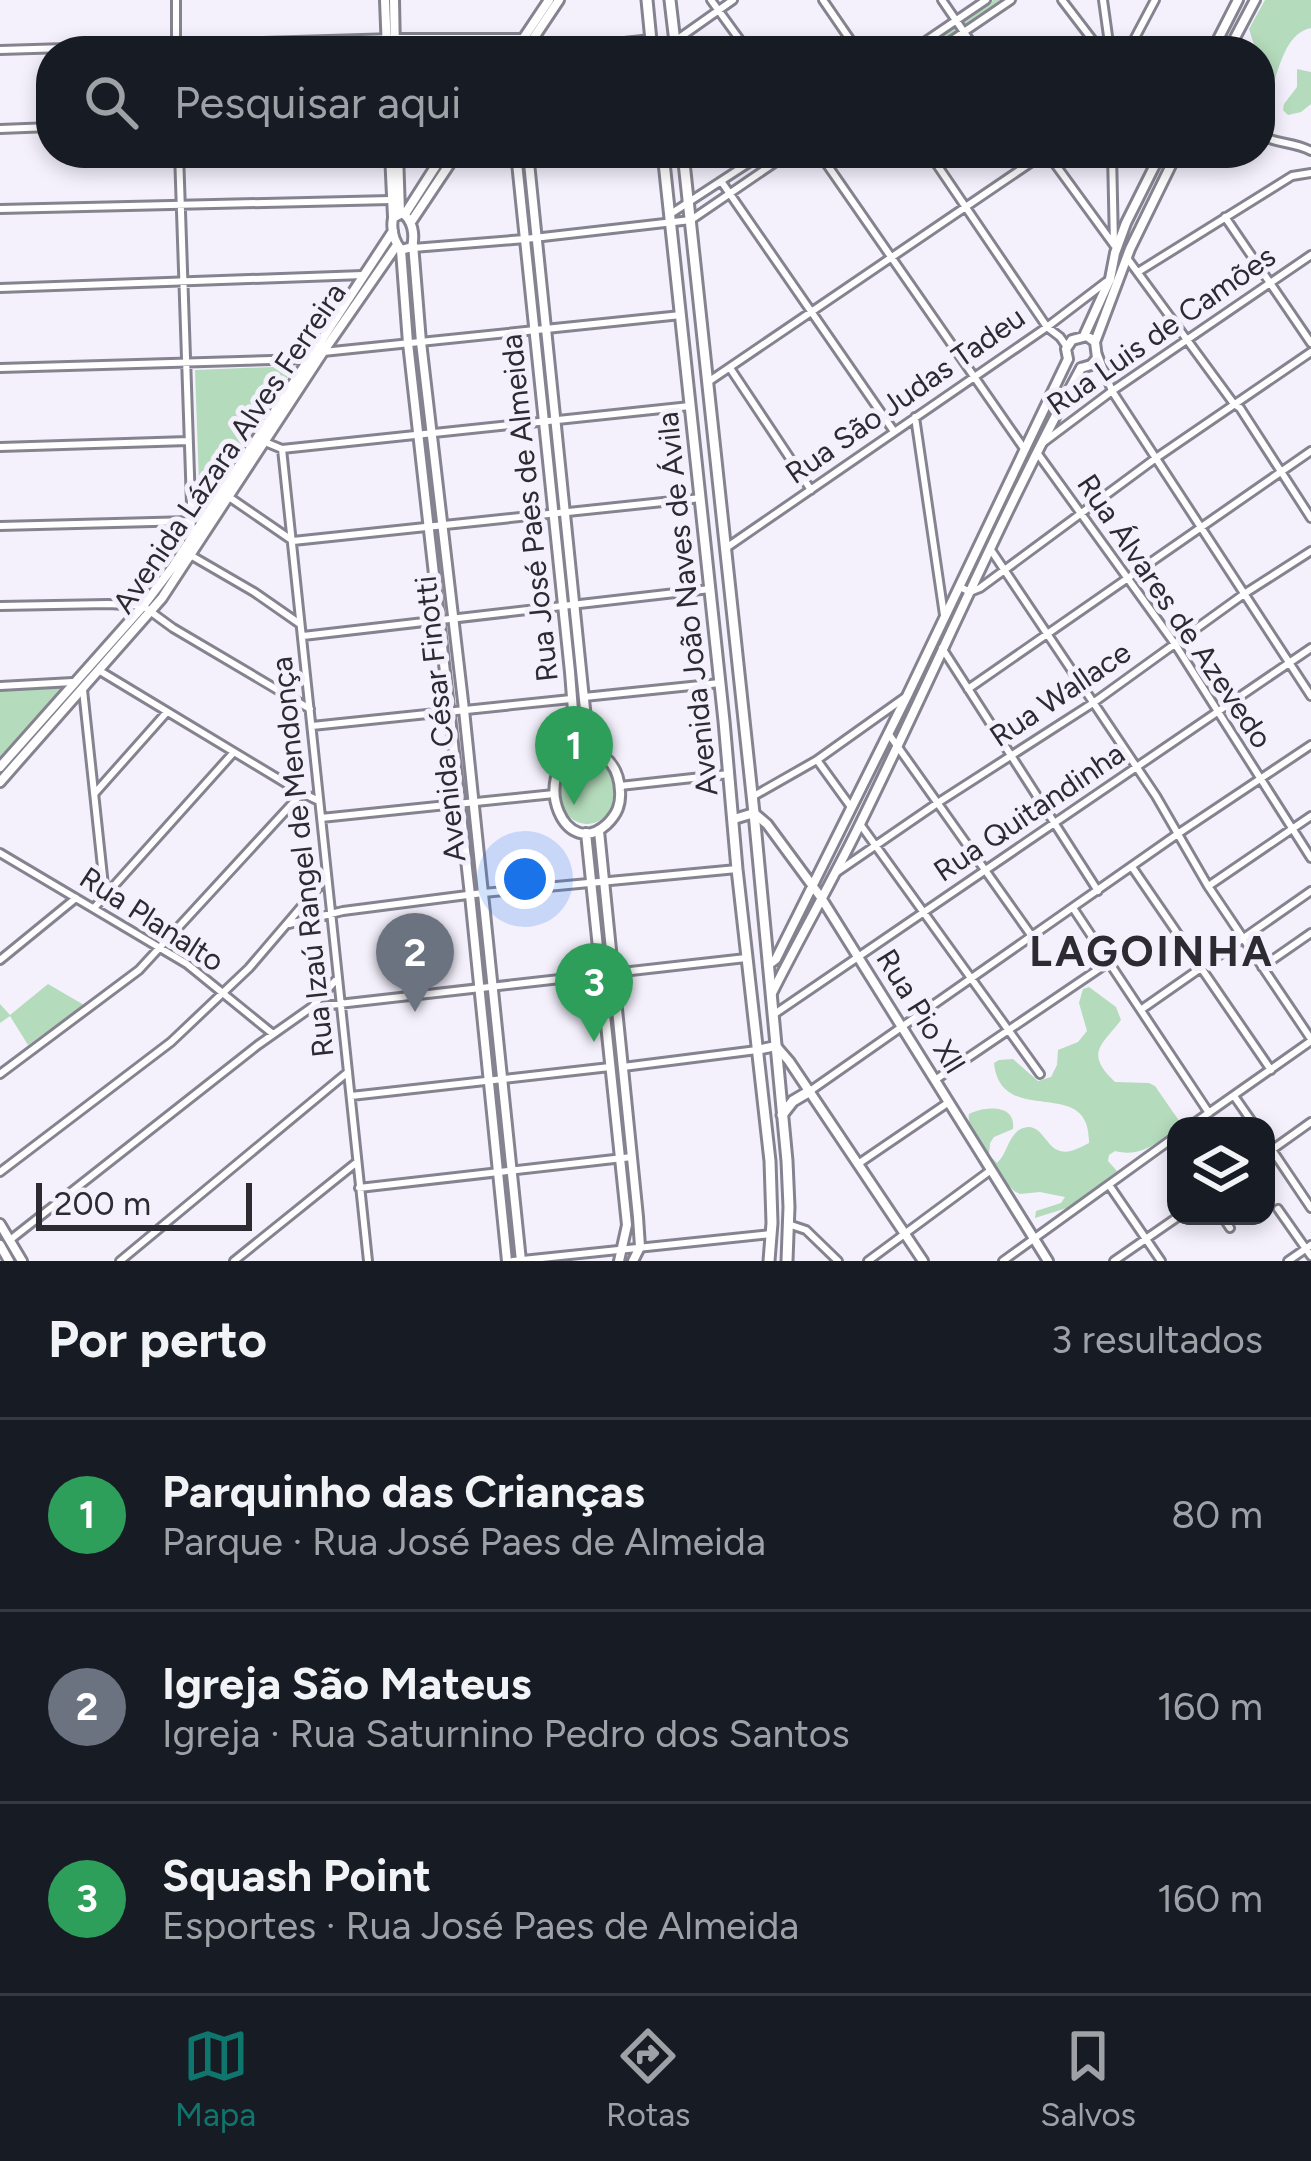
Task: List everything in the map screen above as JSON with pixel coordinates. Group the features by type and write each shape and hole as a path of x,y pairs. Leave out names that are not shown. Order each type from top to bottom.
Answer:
{"main road":[{"path":"390,0 391,36"},
{"path":"525,36 549,0"},
{"path":"535,36 559,0"},
{"path":"646,0 650,36"},
{"path":"670,0 675,36"},
{"path":"1220,36 1238,0"},
{"path":"1236,36 1255,0"},
{"path":"1227,21 1241,27"},
{"path":"393,168 391,200 402,217"},
{"path":"396,168 407,247"},
{"path":"407,247 393,231 434,168"},
{"path":"402,217 444,168"},
{"name":"Rua José Paes de Almeida","path":"518,168 550,422 576,749"},
{"name":"Rua José Paes de Almeida","path":"529,168 539,330"},
{"name":"Avenida João Naves de Ávila","path":"665,168 770,1161 769,1261"},
{"name":"Avenida João Naves de Ávila","path":"685,168 776,1046 789,1188 787,1261"},
{"path":"771,994 860,824 991,550 1068,359 1069,343 1084,336 1110,279 1114,249 1154,168"},
{"path":"768,965 776,959 981,542 1034,449 1098,355 1095,342 1127,258 1170,168"},
{"name":"Avenida Lázara Alves Ferreira","path":"0,767 79,686 100,671 147,609 192,535 265,442 307,359 393,231"},
{"name":"Avenida Lázara Alves Ferreira","path":"0,782 192,556 224,495 281,408 407,247"},
{"name":"Avenida César Finotti","path":"407,247 434,434 504,1078 515,1261"},
{"name":"Avenida César Finotti","path":"407,247 409,343 428,528 499,1171 515,1261"},
{"path":"1084,336 1095,342"},
{"path":"1068,359 1086,367"},
{"name":"Rua José Paes de Almeida","path":"559,514 589,748"},
{"path":"589,748 609,760 620,786 617,812 599,831 586,833 563,822 554,794 559,765 576,749 589,748"},
{"path":"734,819 754,813"},
{"name":"Rua Pio Xll","path":"754,813 820,896 1048,1261"},
{"path":"599,831 611,1067 627,1225 619,1261"},
{"path":"586,833 624,1067 640,1247 633,1261"},
{"path":"757,1049 776,1046 923,1261"},
{"path":"782,1115 810,1091"},
{"path":"0,1224 22,1261"},
{"path":"0,1245 10,1261"}],"street":[{"path":"176,0 176,36"},
{"path":"711,0 737,36"},
{"path":"688,36 733,0"},
{"path":"823,0 848,36"},
{"path":"942,0 967,36"},
{"path":"934,36 986,0"},
{"path":"958,36 1011,0"},
{"path":"1062,0 1091,36"},
{"path":"1103,0 1108,36"},
{"path":"1137,36 1155,0"},
{"path":"0,50 36,50"},
{"path":"0,129 36,128"},
{"path":"1275,140 1311,151"},
{"path":"179,168 192,535"},
{"path":"671,218 742,168"},
{"path":"407,247 536,238 671,218 691,220 768,168"},
{"name":"Rua Álvares de Azevedo","path":"829,168 973,376 1082,512 1175,644 1311,859"},
{"path":"939,168 1047,327 1069,343"},
{"path":"708,382 1024,168"},
{"path":"1057,168 1114,249"},
{"path":"1112,168 1114,249"},
{"path":"1138,272 1292,176 1311,173"},
{"path":"722,181 894,432"},
{"path":"0,208 391,200"},
{"path":"1225,216 1311,343"},
{"name":"Rua Luis de Camões","path":"1034,449 1311,255"},
{"path":"1127,258 1240,408 1311,518"},
{"path":"0,288 363,275"},
{"name":"Rua São Judas Tadeu","path":"726,548 1110,279"},
{"path":"323,352 681,315"},
{"path":"960,587 970,592 1005,569 1311,352"},
{"path":"1098,355 1112,391 1311,696"},
{"path":"0,368 307,359"},
{"path":"1086,367 1106,379"},
{"path":"730,368 811,490"},
{"path":"265,442 282,449 691,405"},
{"path":"915,417 944,619"},
{"path":"0,447 188,441"},
{"name":"Rua Izaú Rangel de Mendonça","path":"282,449 368,1261"},
{"path":"968,689 1311,451"},
{"path":"224,495 293,541 701,498"},
{"path":"0,526 191,521"},
{"path":"981,542 1049,635 1311,1040 1203,1117"},
{"name":"Rua Wallace","path":"834,874 1094,703 1311,550"},
{"path":"192,556 301,626"},
{"path":"303,636 710,590"},
{"path":"0,606 147,609 310,709"},
{"path":"942,648 1098,891"},
{"name":"Rua Quitandinha","path":"773,1015 1311,648"},
{"path":"100,671 319,801"},
{"path":"312,725 720,683"},
{"path":"0,686 79,686 105,895"},
{"path":"752,797 817,760 907,696"},
{"path":"95,793 167,712"},
{"path":"888,733 1031,935"},
{"path":"810,1091 1178,832 1311,745"},
{"path":"94,908 234,752"},
{"path":"817,760 851,807"},
{"path":"620,786 728,774"},
{"path":"0,1074 162,948 302,793"},
{"path":"321,818 554,794"},
{"path":"1208,886 1311,816"},
{"path":"860,824 1040,1074"},
{"name":"Rua Planalto","path":"0,853 187,964 273,1034"},
{"path":"1132,867 1271,1070"},
{"path":"289,924 344,911 483,893 736,868"},
{"path":"0,1172 138,1069 223,994 328,876"},
{"path":"1141,1009 1311,891"},
{"path":"0,960 76,898"},
{"path":"1073,908 1209,1113"},
{"path":"1262,967 1311,933"},
{"path":"312,1007 746,958"},
{"path":"935,1080 1109,962"},
{"path":"10,1240 312,1007 336,980"},
{"path":"351,1096 757,1049"},
{"path":"120,1261 349,1071"},
{"path":"1234,1096 1249,1117"},
{"path":"858,1164 949,1102"},
{"path":"1275,1148 1311,1122"},
{"path":"1003,1261 1167,1144"},
{"path":"359,1188 632,1157"},
{"path":"1275,1160 1311,1208"},
{"path":"234,1261 357,1162"},
{"path":"868,1261 992,1170"},
{"path":"1109,1184 1161,1261"},
{"path":"1278,1209 1309,1250 1288,1261"},
{"path":"788,1224 806,1230 838,1261"},
{"path":"1114,1261 1167,1224"},
{"path":"515,1261 771,1234"}],"green space":[{"path":"993,0 1005,0 955,36 939,36"},
{"path":"1265,0 1311,0 1311,28 1292,41 1275,78 1275,36 1251,36 1249,29"},
{"path":"1297,69 1311,72 1311,104 1288,115 1284,104 1297,87"},
{"path":"295,366 200,511 195,370"},
{"path":"74,681 0,764 0,686"},
{"path":"585,755 606,766 615,788 612,805 593,823 570,817 563,806 561,788 567,764"},
{"path":"48,984 84,1005 28,1045 10,1016 0,1023 0,1004 10,1015"},
{"path":"1089,987 1116,1007 1121,1020 1099,1050 1100,1064 1115,1082 1155,1086 1176,1117 1167,1117 1167,1136 1160,1141 1135,1152 1109,1155 1117,1171 1073,1206 1035,1218 1036,1211 1061,1203 1065,1197 1014,1191 977,1144 969,1114 991,1109 1010,1115 1013,1129 990,1143 989,1155 997,1163 1015,1133 1026,1127 1037,1130 1060,1151 1089,1143 1086,1122 1076,1110 1012,1094 1000,1083 994,1063 1013,1059 1038,1081 1051,1077 1058,1050 1078,1042 1087,1031 1079,1003 1083,989"}],"place":[{"name":"Parquinho das Crianças","path":"574,805"},
{"name":"Igreja São Mateus","path":"415,1012"},
{"name":"Squash Point","path":"594,1042"}],"district":[{"name":"LAGOINHA","path":"1152,951"}]}
